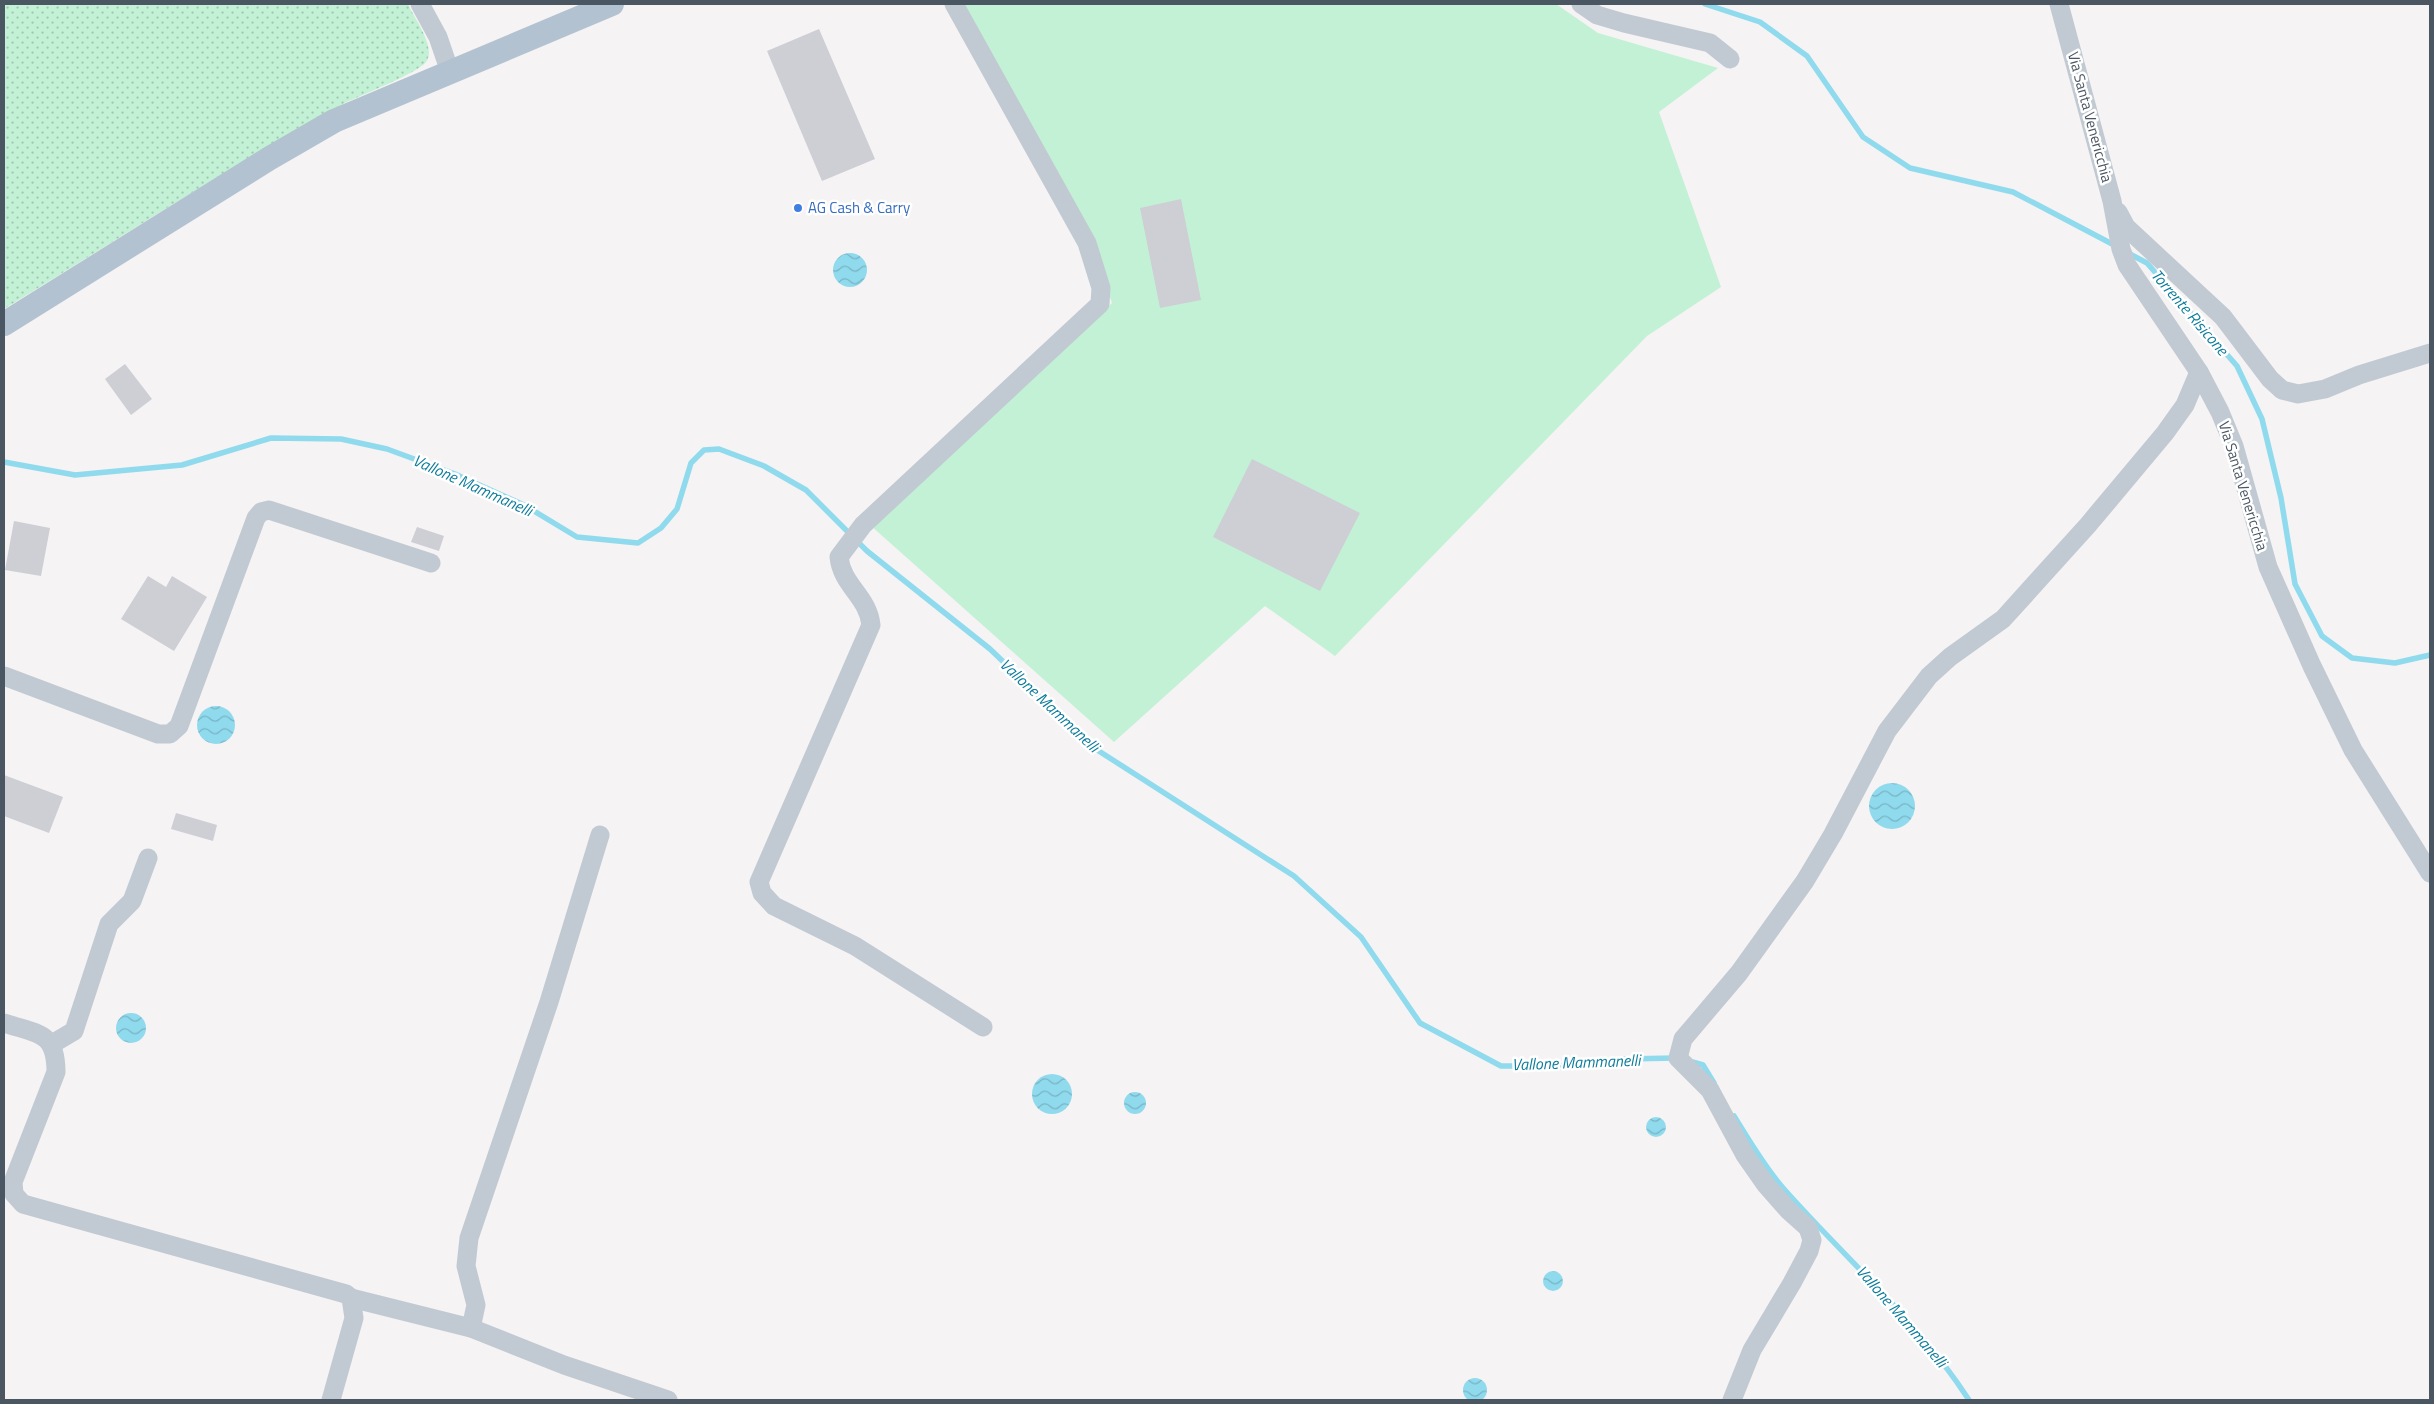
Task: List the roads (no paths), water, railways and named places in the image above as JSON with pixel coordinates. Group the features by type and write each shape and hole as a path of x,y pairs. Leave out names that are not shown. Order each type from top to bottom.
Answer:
{"main road":[{"path":"4,324 262,163 334,121 612,4"}],"street":[{"path":"420,4 438,38 450,72"},
{"path":"954,4 1087,243 1101,288 1100,304 863,525 839,557 840,570 869,610 871,625 758,882 762,893 774,906 855,946 983,1027"},
{"path":"1581,4 1597,14 1624,23 1710,44 1730,59"},
{"name":"Via Santa Venericchia","path":"2059,4 2112,201 2121,249 2127,265 2199,372 2234,446 2268,567 2312,666 2353,750 2430,873"},
{"path":"2112,201 2126,227 2223,317 2270,379 2282,390 2298,394 2325,389 2358,375 2430,353"},
{"path":"1732,1400 1752,1350 1792,1283 1809,1251 1812,1240 1808,1228 1778,1198 1746,1155 1710,1090 1678,1058 1683,1039 1739,973 1805,881 1833,834 1887,731 1930,676 1950,657 2002,619 2032,589 2165,433 2185,405 2199,372"},
{"path":"4,676 158,734 170,734 179,726 256,518 261,512 269,510 431,563"},
{"path":"471,1328 476,1305 466,1266 470,1238 549,1002 600,834"},
{"path":"52,1044 74,1032 109,924 132,901 148,858"},
{"path":"4,1023 40,1035 52,1044 56,1057 56,1072 13,1182 14,1194 23,1204 335,1290 351,1298 364,1299 471,1328 564,1365 668,1400"},
{"path":"331,1400 354,1318 351,1298"}],"water":[{"path":"850,253 862,258 867,270 862,282 850,287 838,282 833,270 838,258"},
{"path":"216,706 223,707 229,712 234,718 234,732 229,738 223,743 216,744 209,743 203,738 198,732 197,725 198,718 203,712 209,707"},
{"path":"1887,783 1897,783 1911,793 1915,806 1911,819 1905,825 1897,829 1887,829 1873,819 1869,811 1869,801 1879,787"},
{"path":"131,1013 142,1017 146,1028 142,1039 131,1043 120,1039 116,1028 120,1017"},
{"path":"1056,1074 1063,1077 1069,1083 1072,1094 1071,1102 1063,1111 1056,1114 1048,1114 1041,1111 1033,1102 1032,1090 1035,1083 1044,1075"},
{"path":"1135,1092 1143,1095 1146,1103 1143,1111 1135,1114 1127,1111 1124,1103 1127,1095"},
{"path":"1656,1117 1663,1120 1666,1127 1663,1134 1656,1137 1649,1134 1646,1127 1649,1120"},
{"path":"1553,1271 1560,1274 1563,1281 1560,1288 1553,1291 1546,1288 1543,1281 1546,1274"},
{"path":"1475,1378 1484,1381 1487,1390 1484,1399 1475,1402 1466,1399 1463,1390 1466,1381"}],"waterway":[{"name":"Torrente Risicone","path":"1705,4 1760,22 1807,56 1863,137 1910,168 2013,192 2116,246"},
{"name":"Torrente Risicone","path":"2128,253 2147,263 2237,366 2262,419 2281,498 2295,584 2322,636 2352,658 2395,663 2430,655"},
{"name":"Vallone Mammanelli","path":"4,462 75,475 182,465 271,438 341,439 387,449 455,474 524,505 577,537 638,543 661,528 677,509 691,463 704,450 719,449 764,466 806,490 867,551 990,649 1091,746 1294,876 1361,937 1420,1023 1501,1066 1553,1066 1626,1059 1675,1058"},
{"name":"Vallone Mammanelli","path":"1689,1061 1703,1065 1714,1083"},
{"name":"Vallone Mammanelli","path":"1734,1116 1777,1181 1904,1317 1949,1371 1969,1400"}],"place":[{"name":"AG Cash & Carry","path":"798,208"}]}
